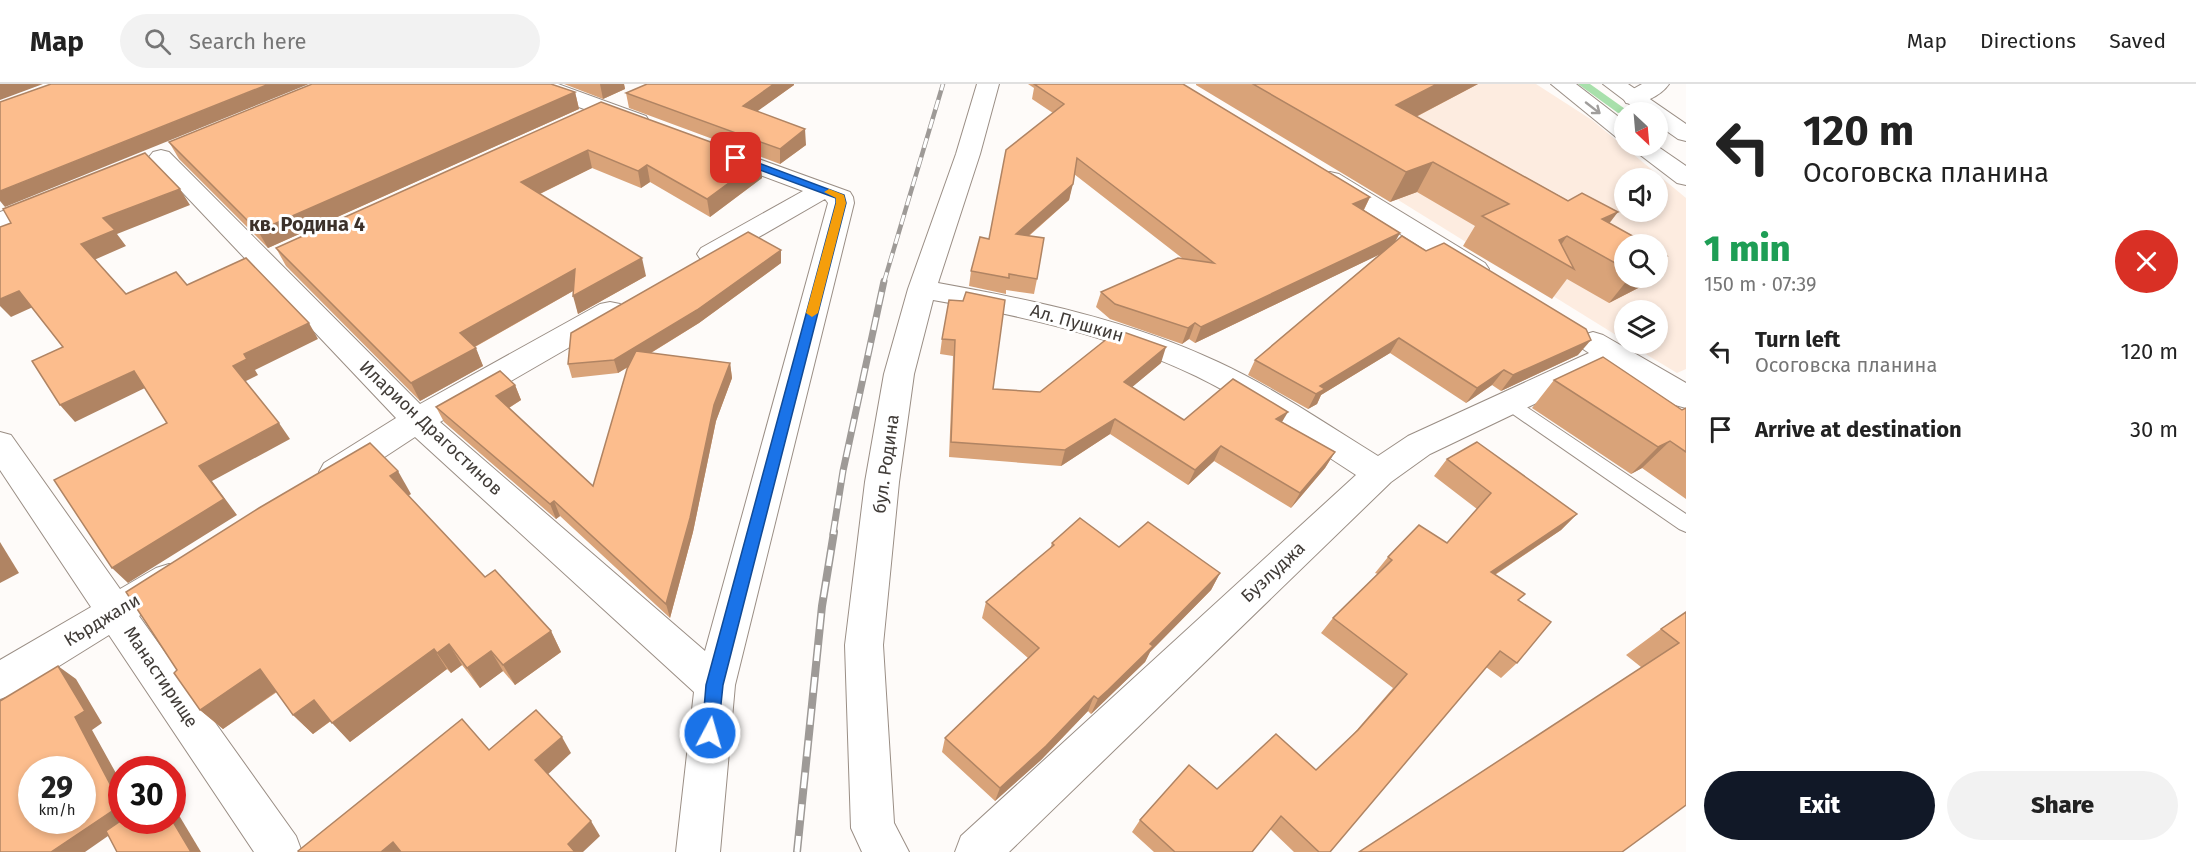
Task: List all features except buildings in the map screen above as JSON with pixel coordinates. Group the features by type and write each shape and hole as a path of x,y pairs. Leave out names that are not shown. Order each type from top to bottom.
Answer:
{"street":[{"path":"538,84 660,129"},
{"name":"бул. Родина","path":"887,852 873,828 864,645 889,439 899,374 922,289 968,154 987,84"},
{"path":"1562,84 1614,124"},
{"path":"1614,84 1640,102"},
{"path":"1634,98 1658,84"},
{"path":"574,123 637,94"},
{"path":"1668,122 1686,134"},
{"path":"698,852 715,685 841,203 841,197 704,146"},
{"path":"1656,156 1686,178"},
{"name":"Иларион Драгостинов","path":"161,157 275,258 417,420 715,685"},
{"path":"1308,165 1501,285"},
{"path":"687,267 823,190"},
{"path":"0,221 75,191"},
{"name":"Ал. Пушкин","path":"922,289 1002,303 1048,314 1144,343 1207,370 1379,473"},
{"path":"307,490 417,420 635,296"},
{"path":"1572,328 1686,397"},
{"name":"Бузлуджа","path":"977,852 1379,473 1419,445 1612,354"},
{"name":"Манастирище","path":"0,444 280,852"},
{"name":"Кърджали","path":"0,681 117,612 197,561"}],"lane":[{"path":"1510,404 1686,524"}],"shaded area":[{"path":"1211,84 1536,84 1592,120 1614,138 1614,156 1635,156 1650,168 1614,168 1614,222 1668,222 1668,183 1686,198 1686,369 1677,373 1646,354 1668,354 1668,300 1614,300 1614,334"}],"green space":[{"path":"1578,84 1590,84 1615,102 1614,110"}],"railway":[{"path":"884,282 943,84"},
{"path":"833,534 843,471 884,281"},
{"path":"797,852 822,606 834,532"}],"slow traffic":[{"path":"812,313 841,203 841,197 829,192"}],"district":[{"name":"кв. Родина 4","path":"307,224"}],"route":[{"path":"710,733 715,685 841,203 841,197 736,158"}]}
